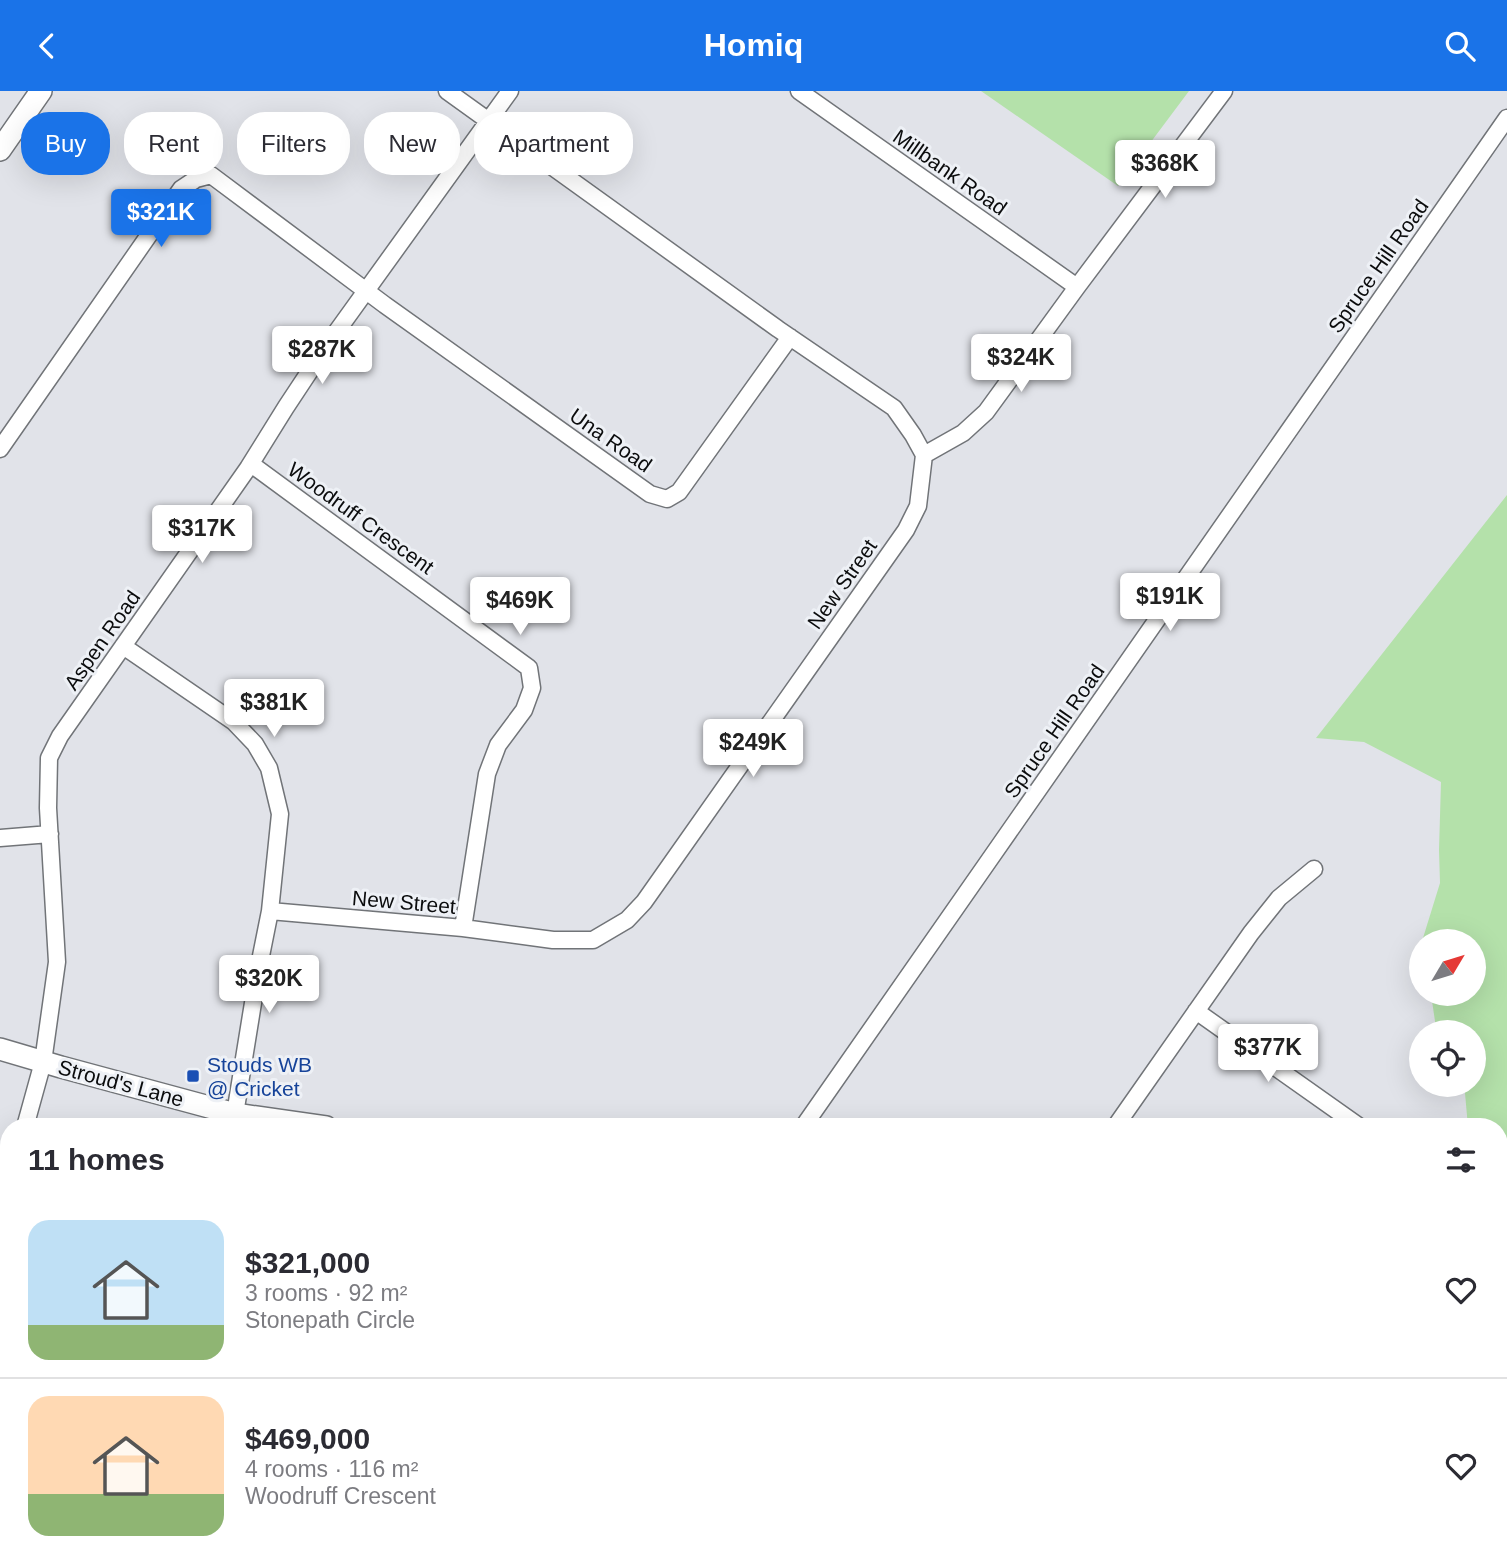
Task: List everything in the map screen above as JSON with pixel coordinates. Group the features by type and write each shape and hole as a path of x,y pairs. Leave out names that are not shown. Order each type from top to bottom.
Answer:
{"street":[{"path":"0,150 41,91"},
{"path":"447,91 476,112"},
{"name":"Aspen Road","path":"495,112 510,91"},
{"name":"Millbank Road","path":"799,91 1077,286"},
{"path":"564,175 894,408 924,456 963,433 986,412 1224,91"},
{"name":"Spruce Hill Road","path":"809,1118 1507,118"},
{"name":"Aspen Road","path":"27,1118 43,1062 57,963 48,808 49,758 60,736 251,464 292,397 474,141"},
{"name":"Una Road","path":"0,449 181,189 196,179 211,175 366,291 650,494 667,499 679,492 790,337"},
{"name":"New Street","path":"270,911 463,928 553,940 593,940 627,920 652,891 906,530 918,506 924,456"},
{"name":"Woodruff Crescent","path":"251,464 529,668 533,688 524,710 498,745 487,774 463,928"},
{"path":"123,646 234,722 255,744 269,768 280,814 270,911 235,1114"},
{"path":"0,838 50,834"},
{"path":"1121,1118 1251,933 1279,898 1314,869"},
{"path":"1196,1011 1347,1118"},
{"name":"Stroud's Lane","path":"0,1049 235,1114 263,1118"}],"green space":[{"path":"981,91 1189,91 1118,186"},
{"path":"1507,495 1507,1118 1467,1118 1465,1097 1486,1097 1486,1020 1435,1020 1433,1006 1486,1006 1486,929 1426,929 1440,883 1441,782 1364,742 1316,738"}],"place":[{"name":"Stouds WB @ Cricket","path":"193,1076"}]}
